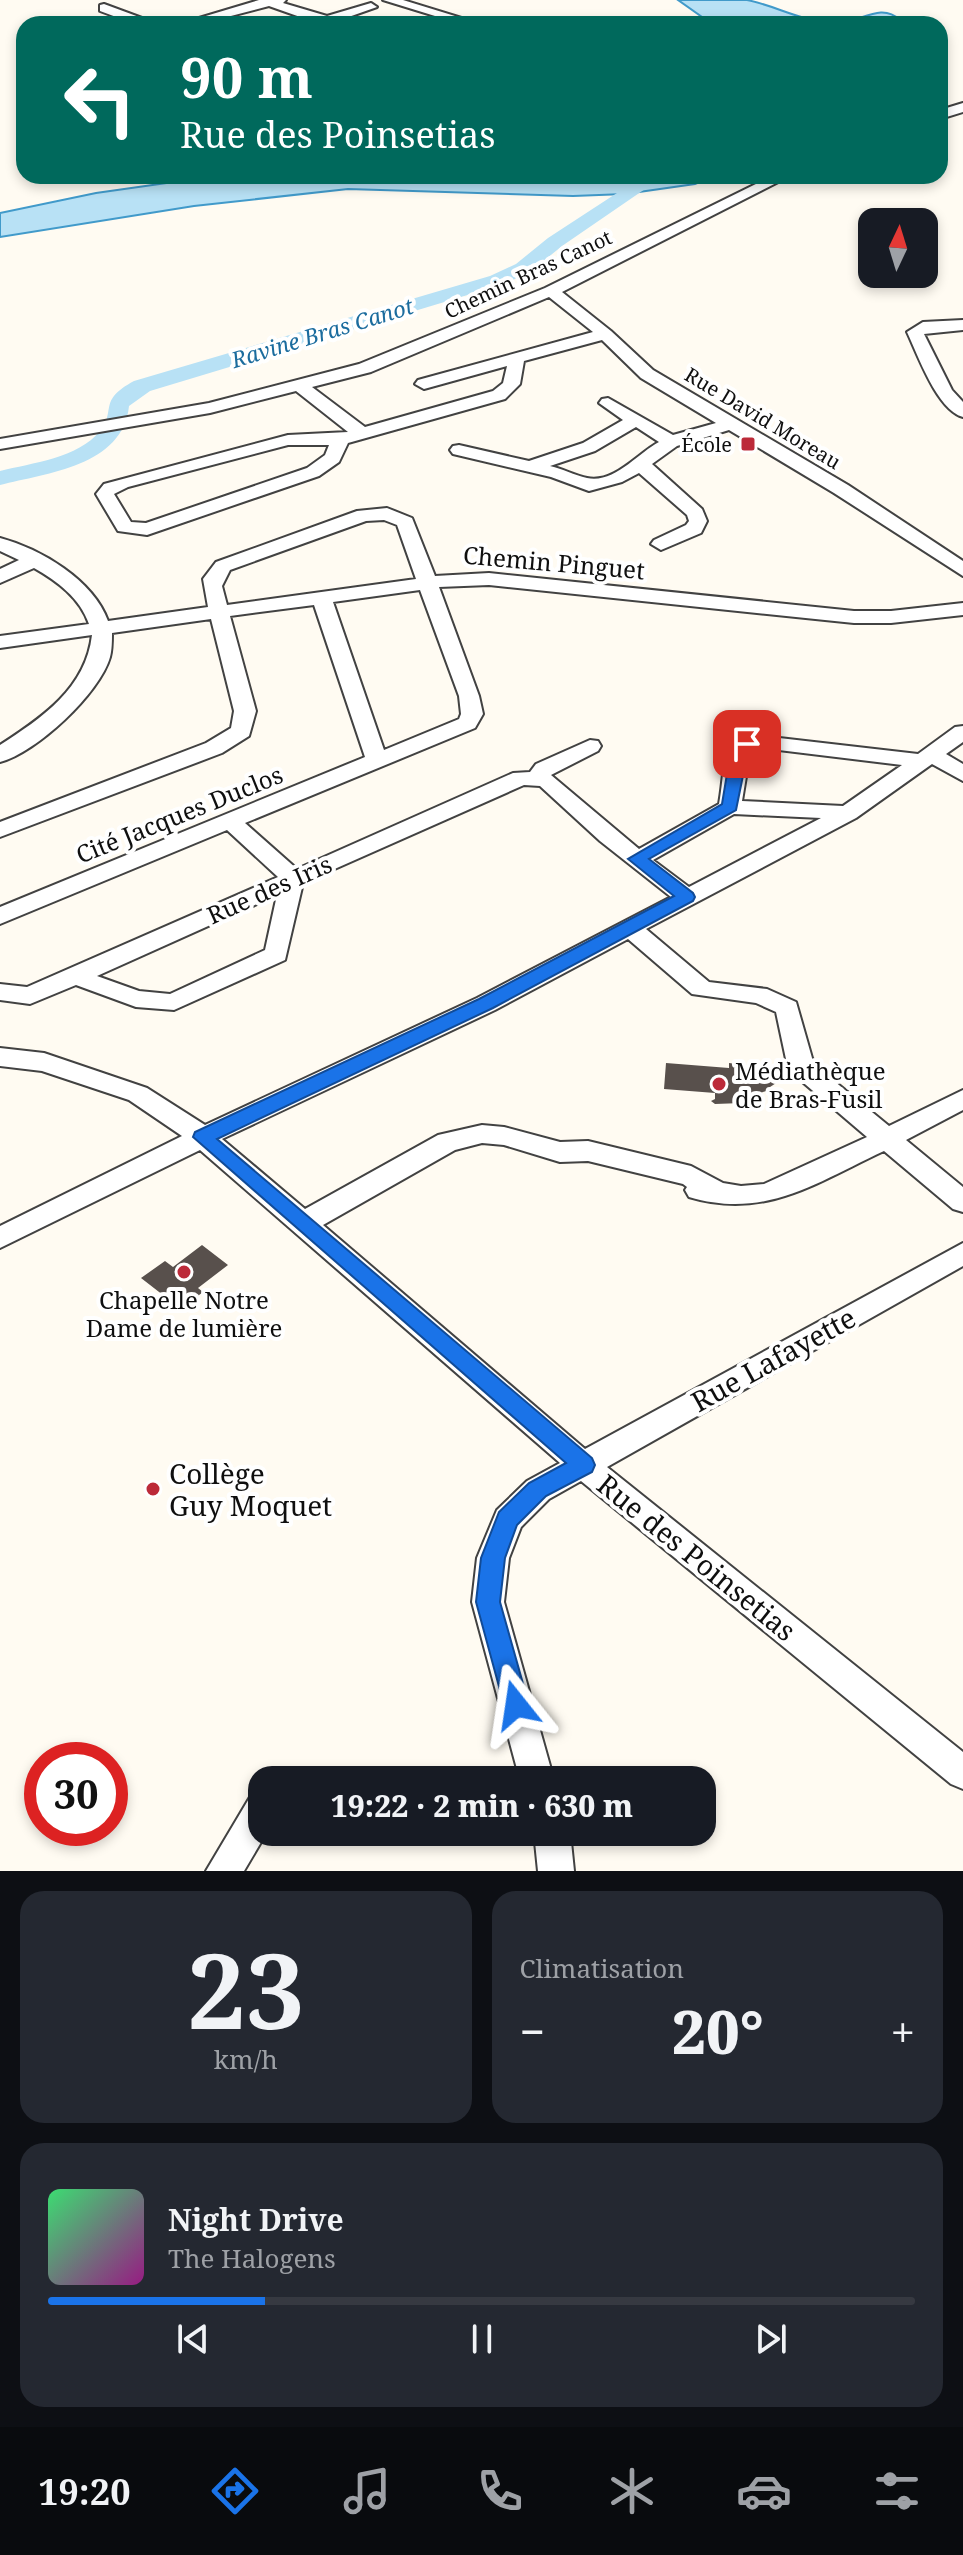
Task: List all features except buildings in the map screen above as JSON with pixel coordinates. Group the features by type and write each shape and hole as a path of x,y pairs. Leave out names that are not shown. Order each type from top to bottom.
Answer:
{"street":[{"path":"389,0 446,16"},
{"path":"217,16 271,1 309,16"},
{"path":"346,16 371,7"},
{"path":"104,8 125,16"},
{"path":"225,14 230,16"},
{"name":"Chemin Bras Canot","path":"0,444 146,420 300,386 414,349 551,291 767,184"},
{"name":"Rue David Moreau","path":"551,291 605,334 647,374 841,489 963,570"},
{"path":"963,325 923,327 915,332 944,392 963,412"},
{"path":"424,384 605,334"},
{"path":"340,440 333,458 313,472 147,529 125,527 105,494 115,485 288,440 340,440 499,395 511,388 516,360"},
{"path":"300,386 362,434"},
{"path":"608,403 672,442"},
{"path":"527,467 589,447 636,420"},
{"path":"459,450 557,473 589,485 628,473 642,464 651,452 672,442 730,424"},
{"path":"642,464 695,513 698,521 694,529 661,544"},
{"name":"Cité Jacques Duclos","path":"0,830 214,748 241,731 245,711 216,611 212,586 213,579 223,566 364,515 387,514 405,522 469,696 472,714 467,723 0,916"},
{"path":"0,544 34,560 81,592 101,627 102,651 97,665 73,703 0,755"},
{"path":"0,577 34,560"},
{"name":"Chemin Pinguet","path":"0,642 425,582 489,579 854,617 891,617 963,609"},
{"path":"321,597 377,761"},
{"path":"0,730 25,740"},
{"path":"0,1238 203,1137 486,1004 848,813 963,732"},
{"path":"730,807 740,750 747,744 762,742 928,758 963,774"},
{"name":"Rue des Iris","path":"0,992 30,996 433,818 509,781 537,778 544,769 590,746"},
{"path":"537,778 546,780 686,897"},
{"path":"637,859 730,807 848,813"},
{"path":"75,976 154,1003 174,1002 276,954 293,878 230,821"},
{"path":"629,927 701,988 715,992 758,994 787,1008 799,1059 808,1073 963,1202"},
{"name":"Rue des Poinsetias","path":"0,1057 44,1062 138,1094 203,1137 583,1465 963,1773"},
{"path":"303,1223 447,1142 466,1136 504,1136 560,1152 582,1166 683,1189 713,1190 741,1196 768,1193 796,1183 963,1099"},
{"name":"Rue Lafayette","path":"533,1766 488,1602 493,1558 508,1519 538,1490 963,1253"},
{"path":"224,1871 248,1832"},
{"path":"553,1846 556,1871"}],"water":[{"path":"678,0 747,0 798,16 701,16"},
{"path":"877,13 894,16 866,16"},
{"path":"160,184 695,184 625,194 573,196 348,189 194,206 0,237 0,213 96,193"}],"waterway":[{"name":"Ravine Bras Canot","path":"0,478 56,464 93,448 107,437 116,423 118,405 127,394 142,386 497,280 523,268 555,242 643,184"}],"place":[{"name":"École","path":"748,444"},
{"name":"Médiathèque de Bras-Fusil","path":"719,1084"},
{"name":"Chapelle Notre Dame de lumière","path":"184,1272"},
{"name":"Collège Guy Moquet","path":"153,1489"}],"route":[{"path":"516,1705 488,1602 493,1558 508,1519 538,1490 583,1465 203,1137 486,1004 686,897 637,859 730,807 740,750 747,744"}]}
